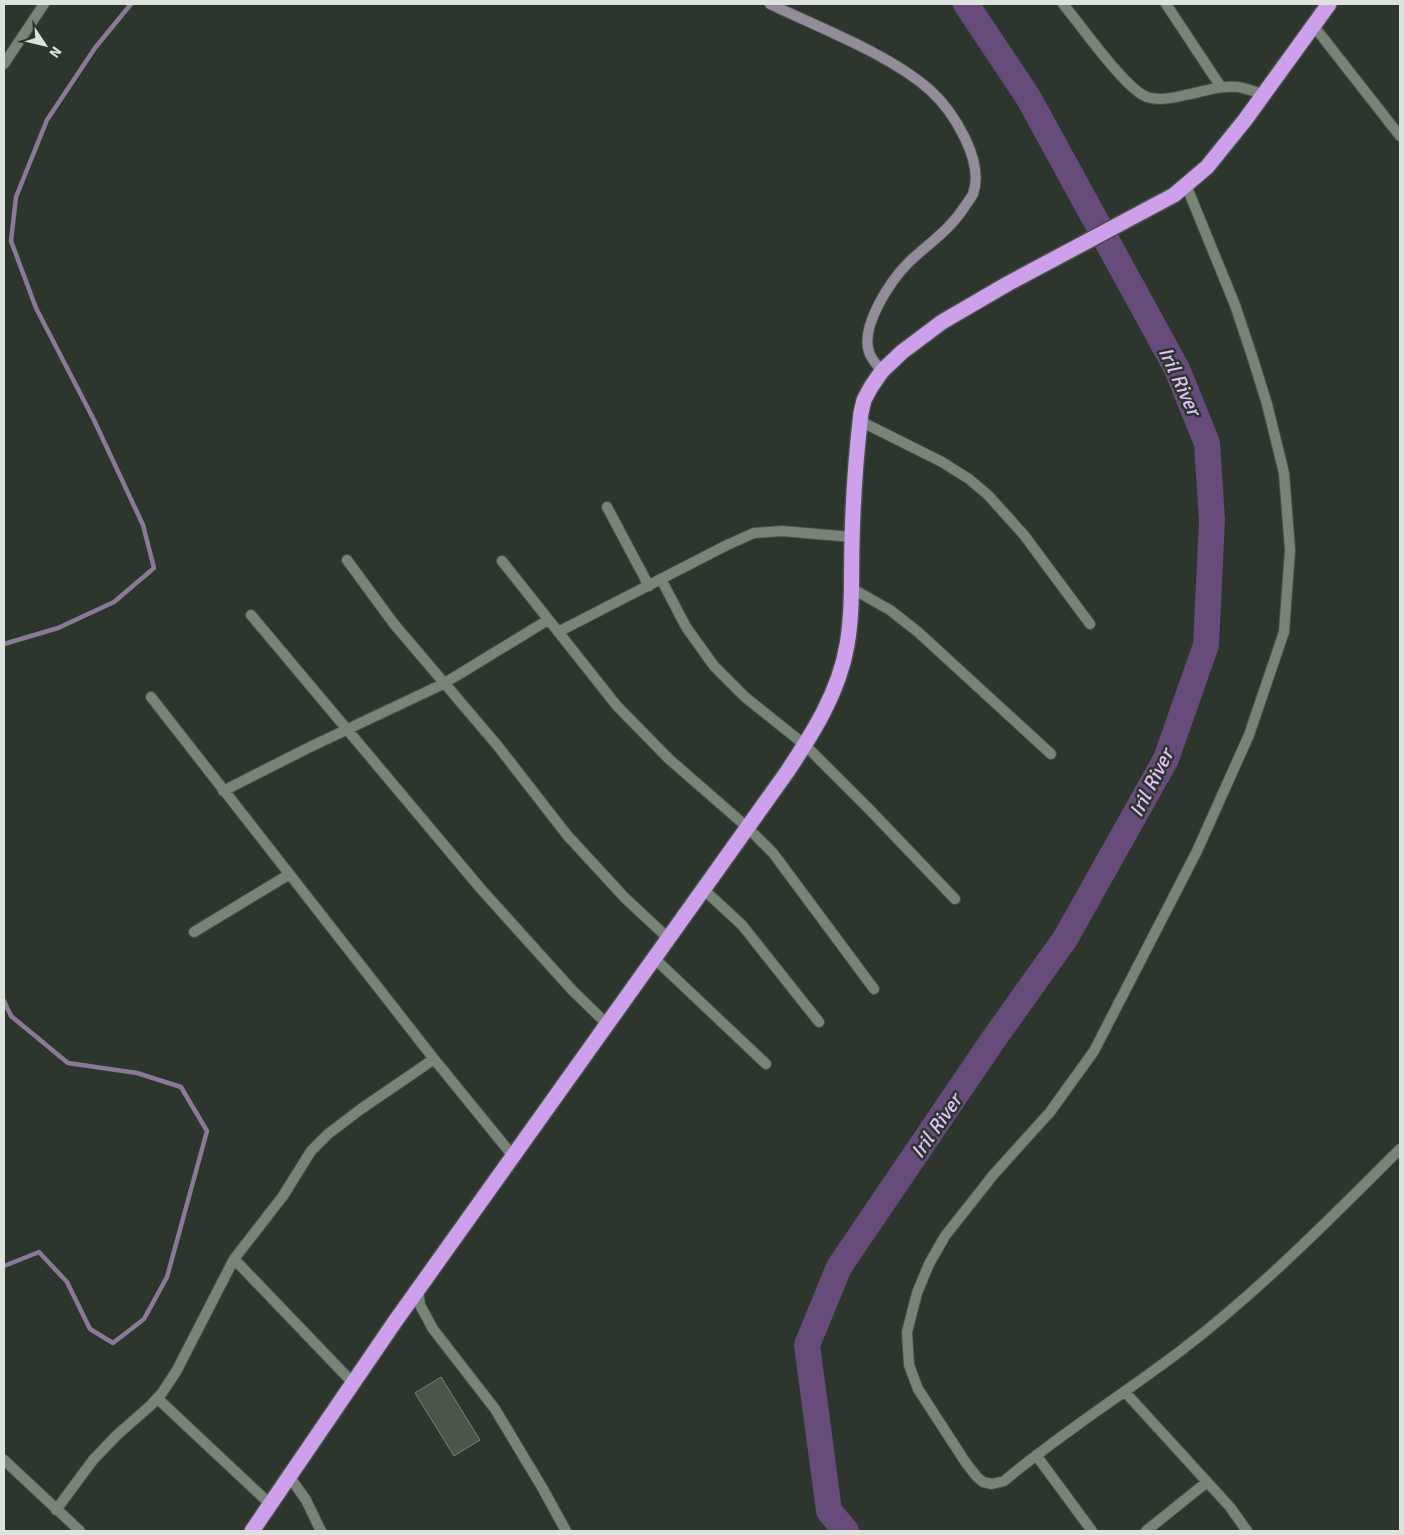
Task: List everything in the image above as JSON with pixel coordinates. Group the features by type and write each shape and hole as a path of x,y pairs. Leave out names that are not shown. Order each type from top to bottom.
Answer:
{"highway":[{"path":"252,1531 418,1289 805,745 826,708 847,646 860,421 864,400 882,371 902,352 942,322 1075,247 1174,195 1207,167 1227,144 1329,4"}],"street":[{"path":"4,64 44,4"},
{"path":"770,4 872,52 929,90 947,108 970,150 976,172 973,194 960,214 942,235 908,263 893,283 869,324 867,338 869,353 882,371"},
{"path":"1063,4 1129,84 1147,97 1161,99 1221,87 1238,87 1263,94"},
{"path":"1166,4 1221,87"},
{"path":"1313,25 1400,136"},
{"path":"1186,185 1234,305 1252,356 1267,404 1284,473 1290,550 1284,632 1249,735 1197,851 1094,1051 1050,1112 994,1174 945,1236 930,1264 917,1293 907,1332 909,1365 918,1389 966,1463 984,1482 992,1484 1004,1481 1063,1434 1125,1392 1185,1347 1261,1282 1324,1224 1400,1149"},
{"path":"860,421 942,462 970,479 988,495 1024,534 1090,624"},
{"path":"607,507 649,586"},
{"path":"558,632 727,545 754,534 782,531 852,537"},
{"path":"347,560 394,624 443,684 497,745 567,835 624,898 668,938"},
{"path":"502,561 618,706 669,760 747,827 773,853 874,989"},
{"path":"661,579 686,627 714,666 745,697 805,745 955,899"},
{"path":"851,588 890,610 918,632 1051,754"},
{"path":"251,615 481,889 572,990 608,1024"},
{"path":"223,791 443,684 548,620"},
{"path":"151,697 288,875 513,1156"},
{"path":"194,932 288,875"},
{"path":"703,889 742,925 819,1022"},
{"path":"654,958 766,1064"},
{"path":"56,1510 93,1460 117,1434 157,1398 177,1370 234,1259 283,1196 311,1151 328,1134 361,1109 434,1059"},
{"path":"234,1259 353,1383"},
{"path":"418,1289 420,1305 433,1330 495,1409 566,1531"},
{"path":"1125,1392 1230,1507 1247,1531"},
{"path":"157,1398 270,1504"},
{"path":"1036,1456 1092,1531"},
{"path":"4,1460 80,1531"},
{"path":"289,1476 306,1500 321,1531"},
{"path":"1146,1531 1208,1482"}],"building":[{"path":"441,1377 480,1440 454,1456 415,1393"}],"waterway":[{"path":"4,644 58,628 114,602 154,568 143,525 94,420 36,308 11,241 16,197 47,120 95,48 131,4"},
{"name":"Iril River","path":"846,1531 829,1511 807,1345 839,1267 993,1040 1065,939 1166,759 1206,645 1212,520 1207,443 1177,369 1028,97 966,4"},
{"path":"4,1001 11,1016 68,1063 137,1073 181,1087 207,1131 167,1277 144,1319 113,1343 90,1329 67,1282 39,1252 4,1266"}]}
